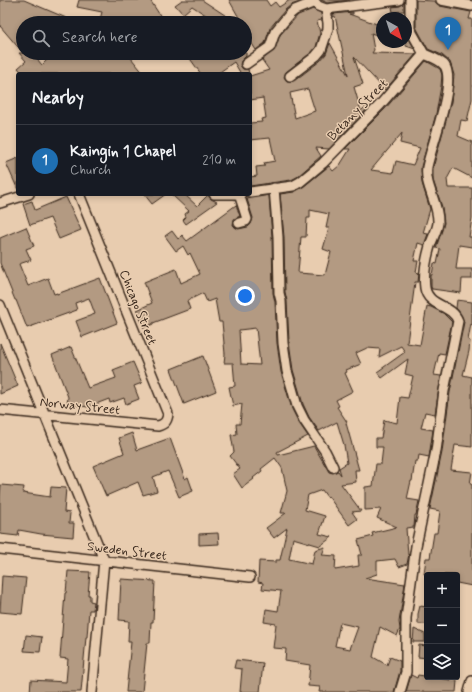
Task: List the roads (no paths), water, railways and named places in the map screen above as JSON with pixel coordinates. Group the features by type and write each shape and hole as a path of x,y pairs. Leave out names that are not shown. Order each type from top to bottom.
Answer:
{"street":[{"path":"252,60 270,47 275,32 290,14 314,1 318,6 326,9 399,0"},
{"path":"400,692 406,672 406,618 416,546 436,451 444,391 458,321 452,311 435,303 430,299 425,290 425,269 430,246 438,224 435,201 427,179 427,167 441,118 448,74 445,65 437,59 424,54 410,29 410,0"},
{"path":"442,0 472,6"},
{"path":"290,76 316,56 321,50 328,29 326,9"},
{"name":"Betany Street","path":"252,192 293,186 300,182 323,163 380,105 424,54"},
{"path":"246,64 252,60"},
{"path":"274,188 278,237 279,293 282,301 283,343 287,371 297,406 304,420 325,451 333,467"},
{"path":"0,203 23,196"},
{"name":"Chicago Street","path":"80,196 168,414 164,424 158,426"},
{"path":"239,223 246,221 247,219 240,196"},
{"path":"0,305 43,414 104,560 92,692"},
{"name":"Norway Street","path":"0,410 158,426"},
{"name":"Sweden Street","path":"0,549 250,577"},
{"path":"468,692 472,681"}],"place":[{"name":"Kaingin 1 Chapel","path":"448,50"}]}
